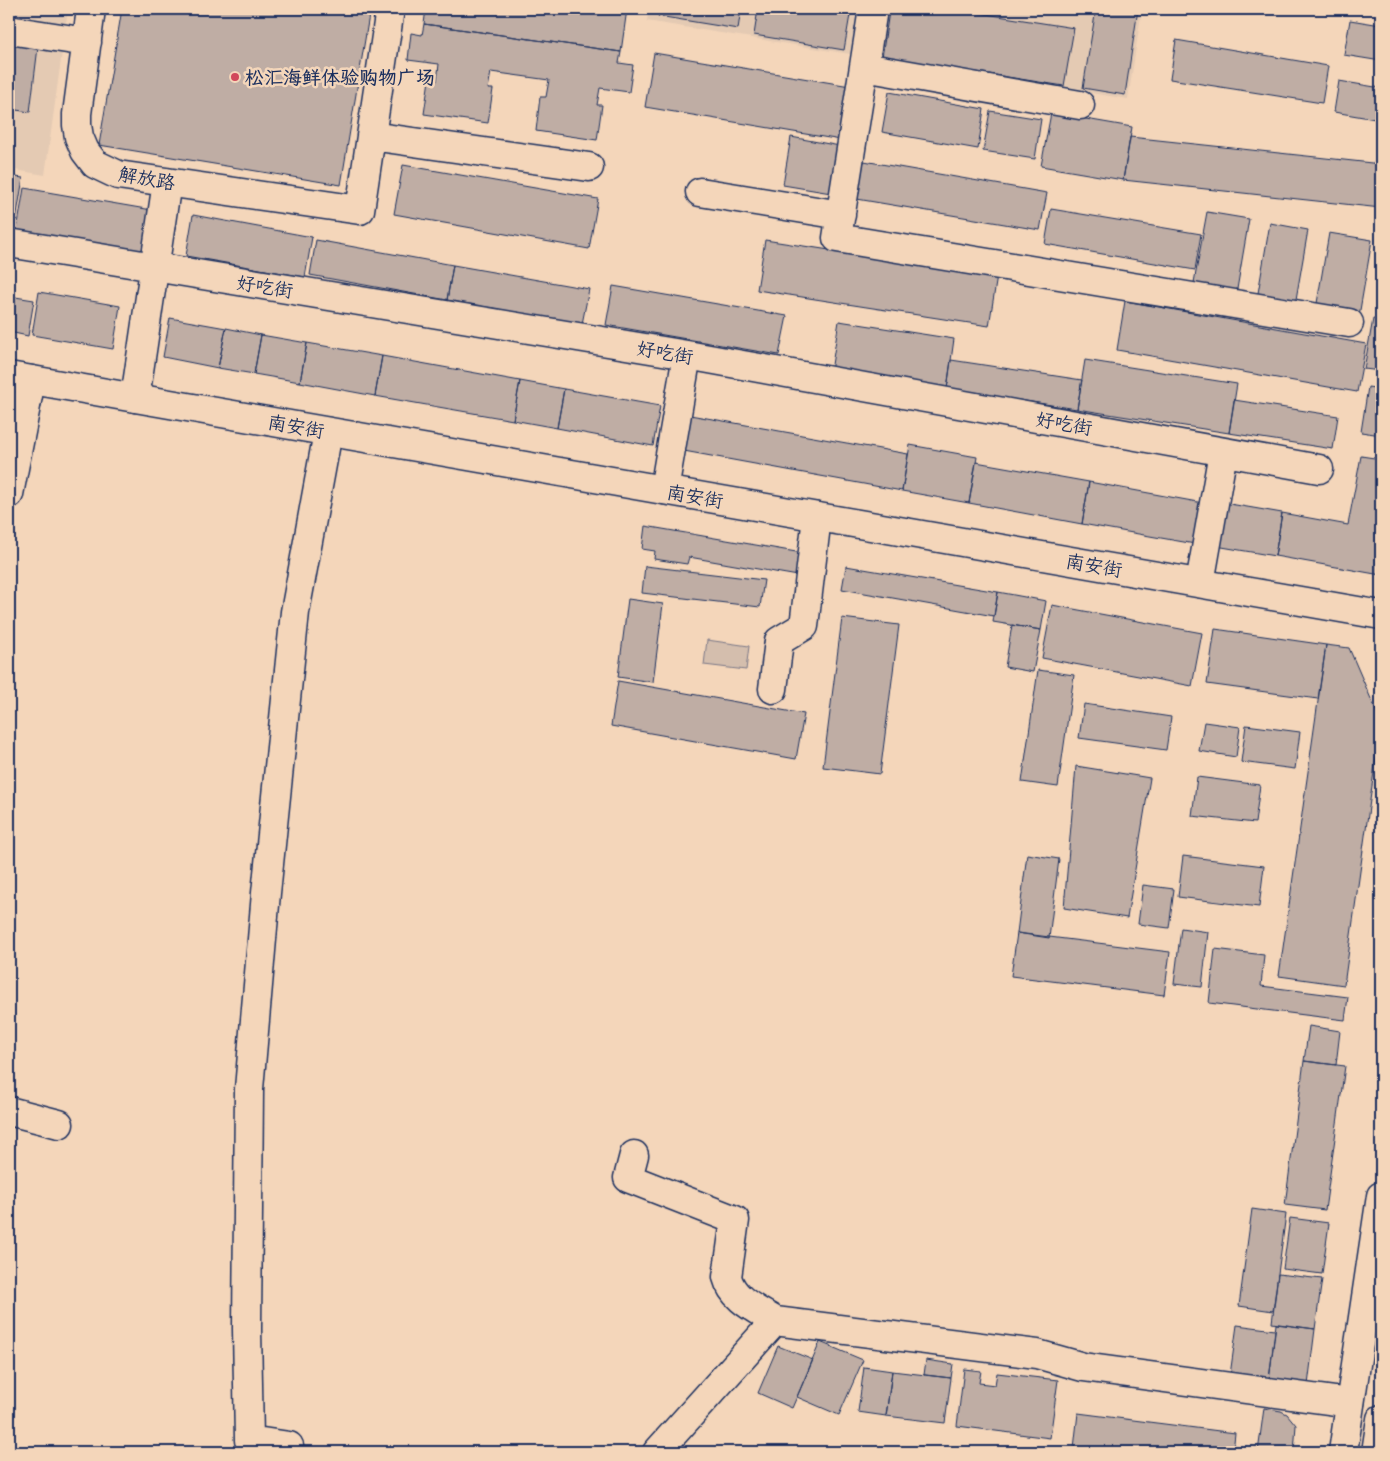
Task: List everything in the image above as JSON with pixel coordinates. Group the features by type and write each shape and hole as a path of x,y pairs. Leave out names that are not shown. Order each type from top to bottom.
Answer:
{"street":[{"name":"解放路","path":"91,9 77,114 79,137 85,151 95,164 118,175 360,210 372,136"},
{"path":"390,9 372,136 589,167"},
{"path":"873,9 837,238 1349,323"},
{"path":"9,30 87,42"},
{"path":"864,67 1080,105"},
{"path":"135,398 167,182"},
{"path":"700,192 841,216"},
{"name":"好吃街","path":"9,243 687,355 1320,469"},
{"path":"664,490 687,355"},
{"path":"9,494 20,378"},
{"name":"南安街","path":"20,378 1381,615"},
{"path":"288,1452 289,1446 249,1440 247,1319 250,1089 266,894 295,612 328,432"},
{"path":"1200,583 1223,452"},
{"path":"773,689 779,641 804,626 817,517"},
{"path":"9,1111 59,1124"},
{"path":"634,1155 628,1178 734,1220 727,1277 729,1283 740,1299 775,1321 1037,1354 1083,1367 1350,1403"},
{"path":"1343,1452 1381,1196"},
{"path":"657,1452 775,1321"},
{"path":"1376,1452 1381,1419"}],"shaded area":[{"path":"9,9 68,9 45,175 9,169"},
{"path":"649,9 1142,9 1128,99 647,21"},
{"path":"707,640 749,646 746,670 704,665"}],"building":[{"name":"松汇海鲜体验购物广场","path":"122,9 370,9 341,185 99,145"},
{"path":"426,9 627,9 621,52 424,24"},
{"path":"659,9 741,9 738,29 658,16"},
{"path":"758,9 851,9 844,50 754,35"},
{"path":"905,9 954,9 1074,28 1064,86 882,57 889,12 904,14"},
{"path":"1096,9 1138,9 1125,95 1083,88"},
{"path":"1350,20 1381,25 1381,61 1344,55"},
{"path":"424,24 621,52 619,63 633,65 629,92 600,88 597,105 602,105 597,140 536,131 540,97 546,97 549,80 491,72 488,89 493,89 488,123 424,114 429,80 437,81 439,64 408,60 411,33 422,35"},
{"path":"1176,40 1328,66 1322,103 1170,79"},
{"path":"9,43 38,47 30,112 9,109"},
{"path":"654,53 850,86 841,140 645,107"},
{"path":"1339,81 1381,88 1381,120 1334,112"},
{"path":"889,92 984,109 978,149 882,132"},
{"path":"990,111 1041,119 1035,159 983,151"},
{"path":"1051,113 1132,127 1123,180 1041,166"},
{"path":"791,137 840,146 831,193 783,185"},
{"path":"1130,137 1381,164 1381,208 1123,180"},
{"path":"864,161 1047,193 1040,230 857,199"},
{"path":"403,165 598,199 589,249 394,214"},
{"path":"9,176 23,178 16,220 9,218"},
{"path":"24,188 152,210 145,252 17,230"},
{"path":"1051,209 1201,234 1195,270 1045,244"},
{"path":"1207,212 1249,219 1236,295 1193,288"},
{"path":"193,215 312,237 305,277 186,256"},
{"path":"1270,223 1308,230 1295,305 1257,299"},
{"path":"1329,233 1372,240 1359,316 1316,309"},
{"path":"316,240 453,265 447,300 310,275"},
{"path":"765,240 997,276 989,326 757,290"},
{"path":"453,265 589,289 582,324 447,300"},
{"path":"613,286 787,316 779,355 606,325"},
{"path":"39,292 120,306 113,349 32,335"},
{"path":"9,296 34,300 28,336 9,332"},
{"path":"1125,301 1366,344 1357,392 1117,350"},
{"path":"170,318 226,328 218,368 163,357"},
{"path":"1373,319 1381,320 1381,371 1364,369"},
{"path":"839,321 954,339 947,389 831,371"},
{"path":"226,328 261,335 254,374 218,368"},
{"path":"261,335 307,343 300,382 254,374"},
{"path":"307,343 382,356 375,396 300,382"},
{"path":"382,356 520,381 513,420 375,396"},
{"path":"951,360 1082,380 1077,409 947,389"},
{"path":"1085,360 1237,384 1229,433 1077,409"},
{"path":"520,381 564,389 557,428 513,420"},
{"path":"1368,387 1381,389 1381,435 1361,432"},
{"path":"564,389 660,406 653,446 557,428"},
{"path":"1234,400 1338,416 1333,449 1229,433"},
{"path":"690,415 908,454 902,491 684,451"},
{"path":"910,445 977,457 969,503 902,491"},
{"path":"1361,456 1381,459 1381,575 1275,556 1282,513 1348,525"},
{"path":"976,462 1089,482 1082,524 969,503"},
{"path":"1089,482 1203,503 1195,544 1082,524"},
{"path":"1224,503 1282,513 1275,556 1216,546"},
{"path":"645,526 802,553 798,576 689,557 687,564 654,559 655,551 642,549"},
{"path":"645,566 764,580 760,607 642,593"},
{"path":"846,566 998,592 994,616 842,589"},
{"path":"998,592 1046,601 1041,630 993,622"},
{"path":"628,599 663,604 653,682 618,677"},
{"path":"1052,605 1202,633 1192,686 1042,658"},
{"path":"842,618 899,625 880,774 823,767"},
{"path":"1012,625 1041,630 1033,672 1005,667"},
{"path":"1215,629 1326,645 1318,699 1207,684"},
{"path":"1326,645 1349,648 1381,722 1344,985 1279,976"},
{"path":"1038,670 1074,675 1058,787 1022,782"},
{"path":"618,681 804,714 796,759 611,726"},
{"path":"1084,704 1171,717 1166,750 1079,738"},
{"path":"1204,722 1240,727 1236,757 1199,751"},
{"path":"1246,725 1300,732 1295,769 1241,762"},
{"path":"1076,766 1150,778 1127,918 1064,908"},
{"path":"1197,777 1260,785 1255,823 1192,816"},
{"path":"1027,854 1059,859 1049,938 1017,933"},
{"path":"1183,856 1264,866 1259,907 1178,897"},
{"path":"1143,885 1174,889 1169,928 1138,924"},
{"path":"1181,928 1208,932 1202,987 1174,984"},
{"path":"1017,933 1170,952 1164,995 1011,976"},
{"path":"1215,949 1264,955 1261,986 1348,997 1345,1020 1209,1003"},
{"path":"1309,1026 1340,1031 1336,1065 1304,1061"},
{"path":"1304,1061 1345,1066 1325,1210 1285,1205"},
{"path":"1252,1209 1286,1214 1273,1311 1239,1306"},
{"path":"1290,1218 1329,1223 1322,1274 1283,1269"},
{"path":"1278,1274 1322,1279 1315,1329 1272,1323"},
{"path":"1276,1324 1315,1329 1308,1385 1269,1380"},
{"path":"1237,1325 1275,1330 1269,1380 1230,1375"},
{"path":"820,1342 863,1360 839,1415 797,1397"},
{"path":"778,1346 813,1360 792,1408 758,1393"},
{"path":"926,1360 953,1364 951,1378 924,1375"},
{"path":"864,1367 892,1371 886,1416 858,1412"},
{"path":"964,1369 981,1371 979,1383 995,1385 997,1373 1058,1380 1050,1438 957,1426"},
{"path":"892,1371 951,1378 945,1423 886,1416"},
{"path":"1264,1408 1287,1414 1296,1425 1294,1452 1258,1452"},
{"path":"1078,1413 1235,1433 1233,1452 1110,1452 1074,1448"}],"place":[{"name":"松汇海鲜体验购物广场","path":"235,77"}]}
